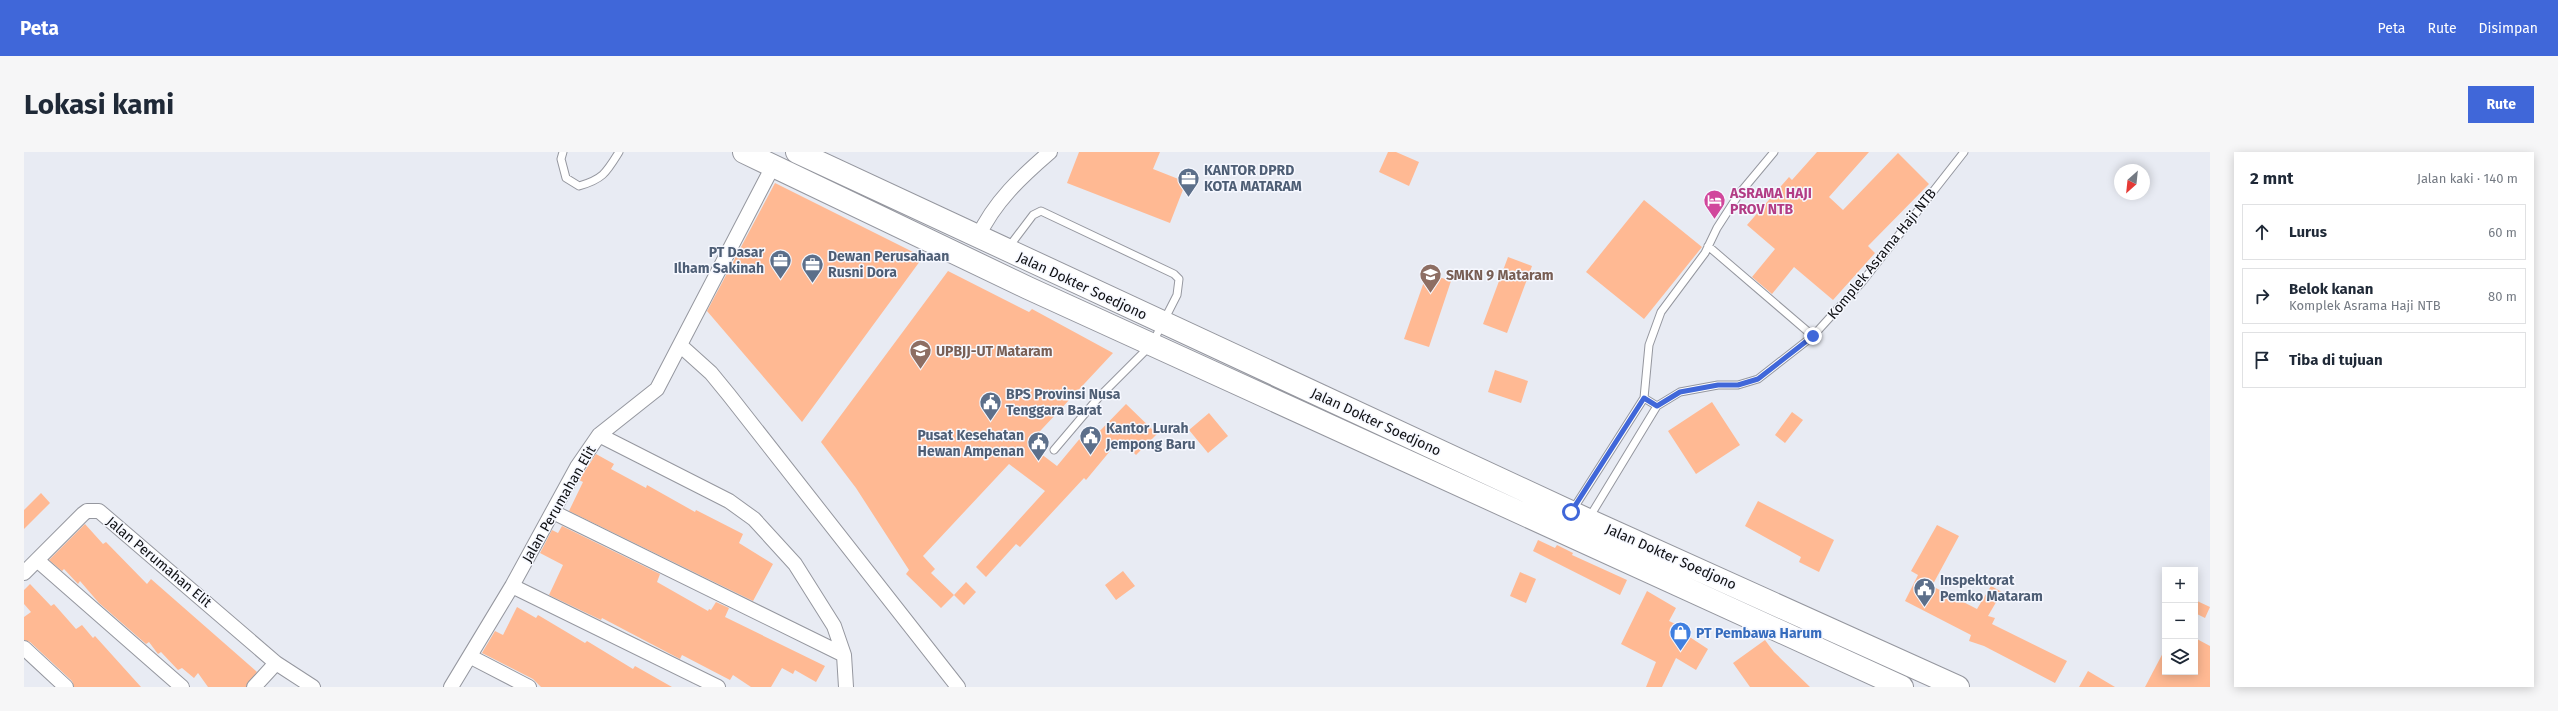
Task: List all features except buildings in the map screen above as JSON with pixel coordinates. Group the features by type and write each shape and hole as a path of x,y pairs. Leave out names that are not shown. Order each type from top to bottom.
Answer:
{"highway":[{"name":"Jalan Dokter Soedjono","path":"744,152 1022,285 1152,344 1573,525 1958,687"},
{"name":"Jalan Dokter Soedjono","path":"796,152 1163,324 1902,687"}],"street":[{"path":"978,237 997,204 1013,184 1050,152"},
{"name":"Jalan Perumahan Elit","path":"451,687 471,657 512,586 577,467 599,435 657,389 681,346 773,166"},
{"path":"681,346 711,373 729,395 958,687"},
{"path":"599,435 729,501 754,519 795,564 834,626 844,655 846,687"},
{"name":"Jalan Perumahan Elit","path":"24,573 83,514 92,510 99,511 276,663 313,687"},
{"path":"553,512 844,655"},
{"path":"37,560 182,687"},
{"path":"512,586 718,687"},
{"path":"24,648 66,687"},
{"path":"471,657 529,687"},
{"path":"254,687 276,663"}],"lane":[{"path":"563,152 561,159 566,178 579,186 597,181 609,169 619,152"},
{"path":"1573,525 1644,398 1646,362 1654,328 1661,312 1708,246 1739,194 1774,152"},
{"name":"Komplek Asrama Haji NTB","path":"1657,406 1680,392 1718,385 1738,385 1758,379 1813,336 1862,282 1964,152"},
{"path":"1006,250 1033,215 1041,211 1174,274 1179,279 1179,286 1163,324 1152,344 1099,397 1054,450"},
{"path":"1708,246 1813,336"},
{"path":"1573,525 1657,406 1644,398"}],"place":[{"name":"KANTOR DPRD KOTA MATARAM","path":"1188,198"},
{"name":"ASRAMA HAJI PROV NTB","path":"1715,220"},
{"name":"PT Dasar Ilham Sakinah","path":"780,280"},
{"name":"Dewan Perusahaan Rusni Dora","path":"812,284"},
{"name":"SMKN 9 Mataram","path":"1430,294"},
{"name":"UPBJJ-UT Mataram","path":"920,370"},
{"name":"BPS Provinsi Nusa Tenggara Barat","path":"990,422"},
{"name":"Kantor Lurah Jempong Baru","path":"1090,456"},
{"name":"Pusat Kesehatan Hewan Ampenan","path":"1039,462"},
{"name":"Inspektorat Pemko Mataram","path":"1924,608"},
{"name":"PT Pembawa Harum","path":"1681,652"}],"route":[{"path":"1571,512 1644,398 1657,406 1680,392 1718,385 1738,385 1758,379 1813,336"}]}
